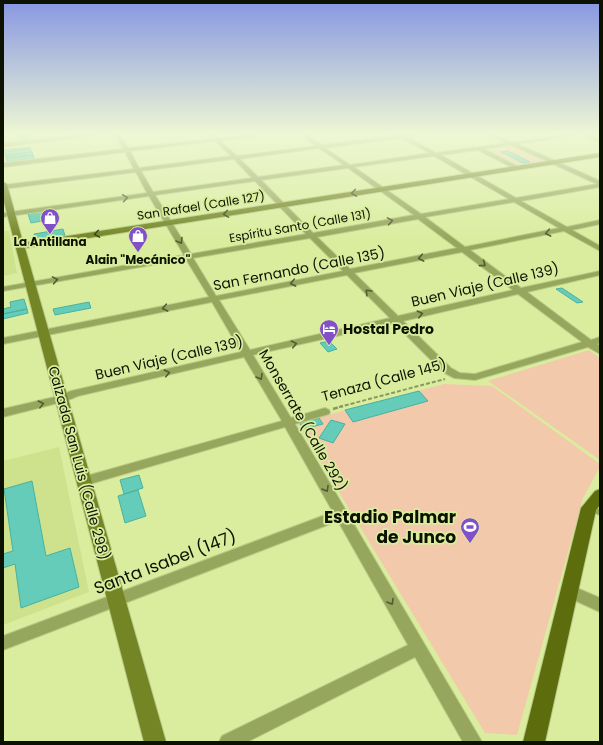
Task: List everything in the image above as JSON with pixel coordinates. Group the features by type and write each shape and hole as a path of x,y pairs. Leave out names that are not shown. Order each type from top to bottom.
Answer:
{"main road":[{"path":"534,742 570,591 600,495"}],"street":[{"path":"3,186 138,170"},
{"name":"Monserrate (Calle 292)","path":"138,170 288,422 473,742"},
{"path":"248,170 396,320 447,370 458,376"},
{"path":"7,215 322,170"},
{"path":"353,170 419,216 600,351"},
{"path":"464,170 600,249"},
{"name":"San Rafael (Calle 127)","path":"20,246 506,170"},
{"path":"570,170 600,184"},
{"name":"Espíritu Santo (Calle 131)","path":"3,289 516,200 600,184"},
{"name":"Calzada San Luis (Calle 298)","path":"3,186 7,215 20,246 155,742"},
{"name":"San Fernando (Calle 135)","path":"3,341 600,222"},
{"name":"Buen Viaje (Calle 139)","path":"3,413 62,399 76,393 600,273"},
{"name":"Tenaza (Calle 145)","path":"458,376 475,377 589,342 600,340"},
{"name":"Tenaza (Calle 145)","path":"83,482 324,412"},
{"name":"Santa Isabel (147)","path":"3,643 340,514"},
{"path":"570,591 600,605"},
{"path":"228,742 418,648"}],"path":[{"name":"Tenaza (Calle 145)","path":"324,412 458,376"}],"shaded area":[{"path":"3,231 9,231 17,273 3,276"},
{"path":"589,350 600,358 600,460 488,381"},
{"name":"Estadio Palmar de Junco","path":"444,384 492,386 600,464 600,467 583,498 517,735 485,733 297,423"},
{"path":"59,447 89,592 3,625 3,461"}],"building":[{"path":"51,210 54,219 31,223 28,214"},
{"name":"La Antillana","path":"63,229 65,236 36,241 34,234"},
{"path":"562,288 583,302 577,303 556,289"},
{"path":"24,299 27,309 3,314 3,309 11,307 10,302"},
{"path":"89,302 91,308 55,315 53,309"},
{"path":"27,309 28,313 3,319 3,314"},
{"name":"Hostal Pedro","path":"329,341 337,349 328,352 320,343"},
{"path":"419,391 428,401 353,422 345,410"},
{"path":"319,418 323,424 303,429 300,423"},
{"path":"331,420 345,424 333,443 319,438"},
{"path":"139,475 143,488 124,494 120,480"},
{"path":"32,481 46,556 70,548 79,587 21,608 15,564 3,568 3,554 13,551 4,489"},
{"path":"138,490 146,516 125,523 118,496"}],"place":[{"name":"La Antillana","path":"50,235"},
{"name":"Alain \"Mecánico\"","path":"138,253"},
{"name":"Hostal Pedro","path":"329,346"},
{"name":"Estadio Palmar de Junco","path":"470,544"}]}
